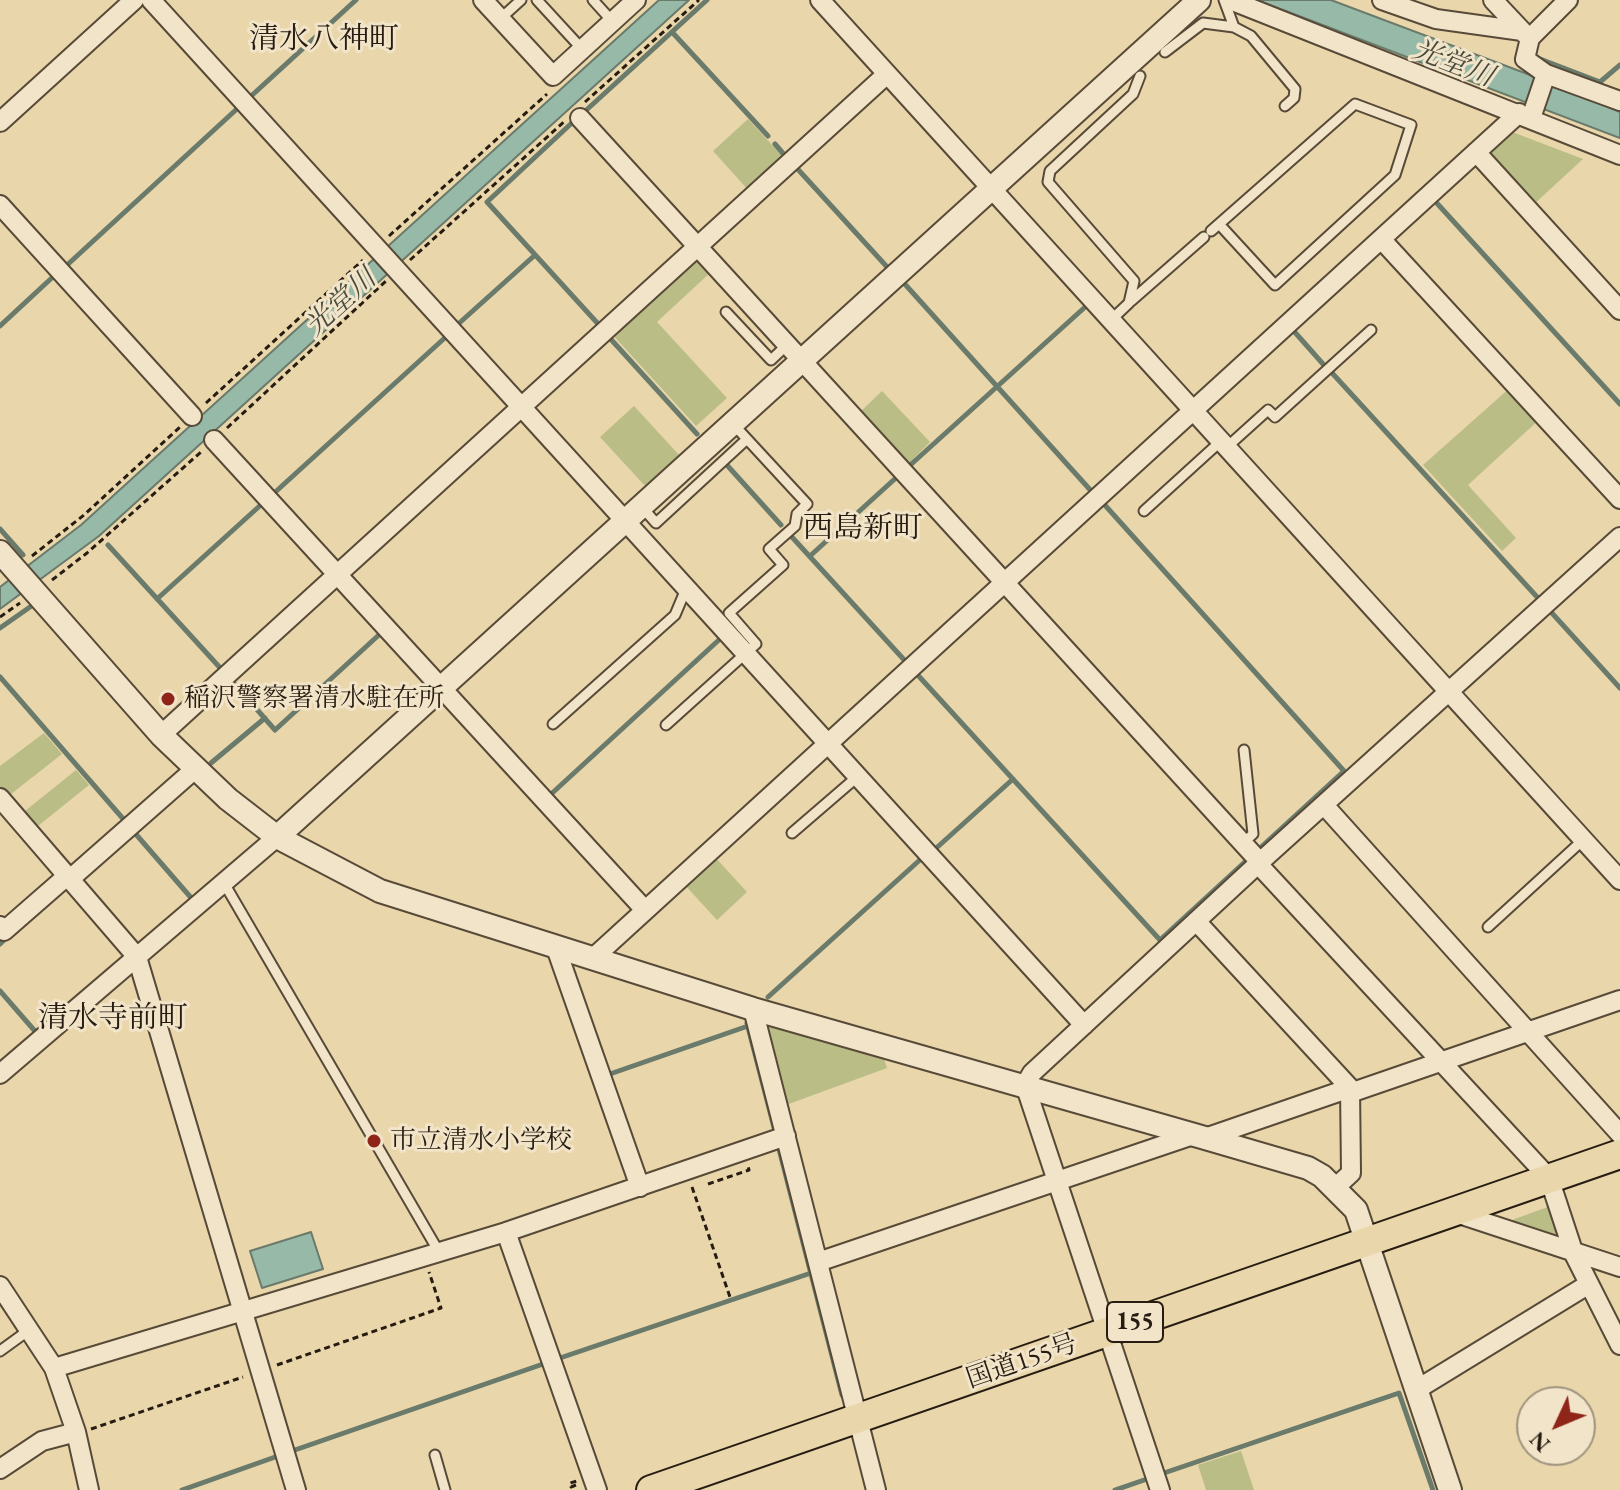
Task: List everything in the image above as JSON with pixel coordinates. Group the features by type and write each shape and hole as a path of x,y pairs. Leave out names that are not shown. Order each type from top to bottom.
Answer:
{"highway":[{"name":"国道155号","path":"651,1490 1620,1154"}],"street":[{"path":"0,122 134,0"},
{"path":"151,0 521,408 633,514 686,589 1084,1025"},
{"path":"483,0 553,76 636,0"},
{"path":"820,0 1620,880"},
{"path":"0,1074 277,837 633,514 740,431 794,353 991,188 1199,0"},
{"path":"1230,0 1527,113 1620,155"},
{"path":"1382,0 1436,19 1526,35 1568,0"},
{"path":"1493,0 1526,35 1525,59 1546,74 1620,101"},
{"path":"161,735 887,74"},
{"path":"592,959 1476,152 1527,113 1546,74"},
{"path":"578,112 697,247 1549,1178 1574,1254 1620,1345"},
{"path":"1476,152 1620,310"},
{"path":"0,205 192,416"},
{"path":"1381,239 1620,499"},
{"path":"214,440 645,910"},
{"path":"1160,1490 1025,1085 1032,1073 1196,921 1620,537"},
{"path":"7,560 161,735 195,769 277,837 380,891 753,1009 1308,1168 1336,1187 1356,1210 1450,1490"},
{"path":"0,926 4,931 195,769"},
{"path":"0,798 137,957 296,1490"},
{"path":"1324,805 1620,1134"},
{"path":"1196,921 1350,1091 1351,1173 1336,1187"},
{"path":"556,948 640,1187"},
{"path":"818,1262 1057,1181 1350,1091 1620,1000"},
{"path":"753,1009 876,1490"},
{"path":"54,1368 506,1232 786,1136"},
{"path":"1453,1212 1620,1267"},
{"path":"506,1232 597,1490"},
{"path":"1416,1390 1589,1284"},
{"path":"0,1286 54,1368 76,1433 89,1490"},
{"path":"0,1469 42,1441 76,1433"}],"lane":[{"path":"500,19 521,0"},
{"path":"537,0 582,49"},
{"path":"593,0 612,21"},
{"path":"1224,0 1234,27"},
{"path":"1165,52 1203,23 1234,27 1251,36 1295,89 1294,98 1285,106"},
{"path":"1129,303 1134,281 1048,182 1050,171 1133,94 1140,76"},
{"path":"1111,320 1129,303 1355,104 1411,125 1395,175 1275,285 1211,231"},
{"path":"1081,106 1099,126"},
{"path":"726,312 771,360 794,353"},
{"path":"1144,511 1268,410 1275,417 1371,330"},
{"path":"666,725 756,644 729,613 783,565 769,549 795,526 797,514 807,504 740,431"},
{"path":"553,724 675,615 686,589"},
{"path":"1243,843 1253,834 1244,750"},
{"path":"792,833 857,777"},
{"path":"1488,927 1584,840"},
{"path":"224,883 432,1255"},
{"path":"0,1351 29,1330"},
{"path":"435,1455 445,1490"}],"path":[{"path":"0,617 87,553 699,0"},
{"path":"7,560 84,515 551,90 553,76"},
{"path":"687,1171 730,1297"},
{"path":"76,1433 441,1308 432,1255"}],"green space":[{"path":"748,119 786,160 750,192 713,151"},
{"path":"1507,130 1583,159 1532,206 1486,156 1487,149"},
{"path":"698,255 712,271 657,322 727,398 696,426 610,332"},
{"path":"1512,386 1541,418 1468,485 1516,538 1502,551 1423,465"},
{"path":"882,391 930,442 906,466 857,415"},
{"path":"634,406 680,456 646,487 600,437"},
{"path":"44,733 62,754 6,798 0,791 0,766"},
{"path":"76,770 89,785 33,830 20,815"},
{"path":"713,855 747,892 717,920 683,883"},
{"path":"771,1023 883,1056 887,1068 786,1105 766,1028"},
{"path":"1553,1205 1564,1240 1501,1224"},
{"path":"1241,1451 1254,1490 1206,1490 1198,1465"}],"water":[{"name":"光堂川","path":"659,0 689,0 99,536 0,609 0,587 81,525"},
{"name":"光堂川","path":"1257,0 1331,0 1570,90 1620,112 1620,138"},
{"path":"311,1232 323,1269 262,1288 250,1251"}],"waterway":[{"path":"249,98 356,0"},
{"path":"582,114 707,0"},
{"path":"672,32 768,136"},
{"path":"1540,59 1600,82 1620,65"},
{"path":"66,266 239,107"},
{"path":"575,120 487,202 600,326"},
{"path":"775,144 787,158"},
{"path":"794,165 888,268"},
{"path":"1434,200 1620,404"},
{"path":"456,326 535,255"},
{"path":"0,326 56,274"},
{"path":"903,282 1093,493"},
{"path":"907,468 1084,308"},
{"path":"1292,329 1323,364"},
{"path":"272,495 448,335"},
{"path":"607,335 697,434"},
{"path":"1333,374 1538,598"},
{"path":"726,464 781,525"},
{"path":"810,556 898,476"},
{"path":"157,599 264,502"},
{"path":"1103,503 1344,771 1259,849"},
{"path":"0,529 23,555"},
{"path":"791,536 907,663"},
{"path":"108,545 223,671"},
{"path":"0,628 30,607"},
{"path":"1551,612 1620,688"},
{"path":"231,680 275,730 381,633 383,636"},
{"path":"549,796 721,638"},
{"path":"915,672 1160,940 1247,860"},
{"path":"0,677 125,821"},
{"path":"211,763 265,718"},
{"path":"933,851 1013,779"},
{"path":"134,832 193,900"},
{"path":"768,997 922,858"},
{"path":"0,944 4,940"},
{"path":"0,991 34,1030"},
{"path":"747,1023 775,1131"},
{"path":"607,1075 748,1026"},
{"path":"779,1149 842,1395"},
{"path":"557,1359 811,1273"},
{"path":"292,1451 546,1363"},
{"path":"1164,1473 1399,1393 1433,1490"},
{"path":"182,1490 278,1456"},
{"path":"1115,1490 1147,1479"}],"place":[{"name":"稲沢警察署清水駐在所","path":"168,699"},
{"name":"市立清水小学校","path":"374,1141"}],"district":[{"name":"清水八神町","path":"324,40"},
{"name":"西島新町","path":"863,529"},
{"name":"清水寺前町","path":"113,1019"}]}
